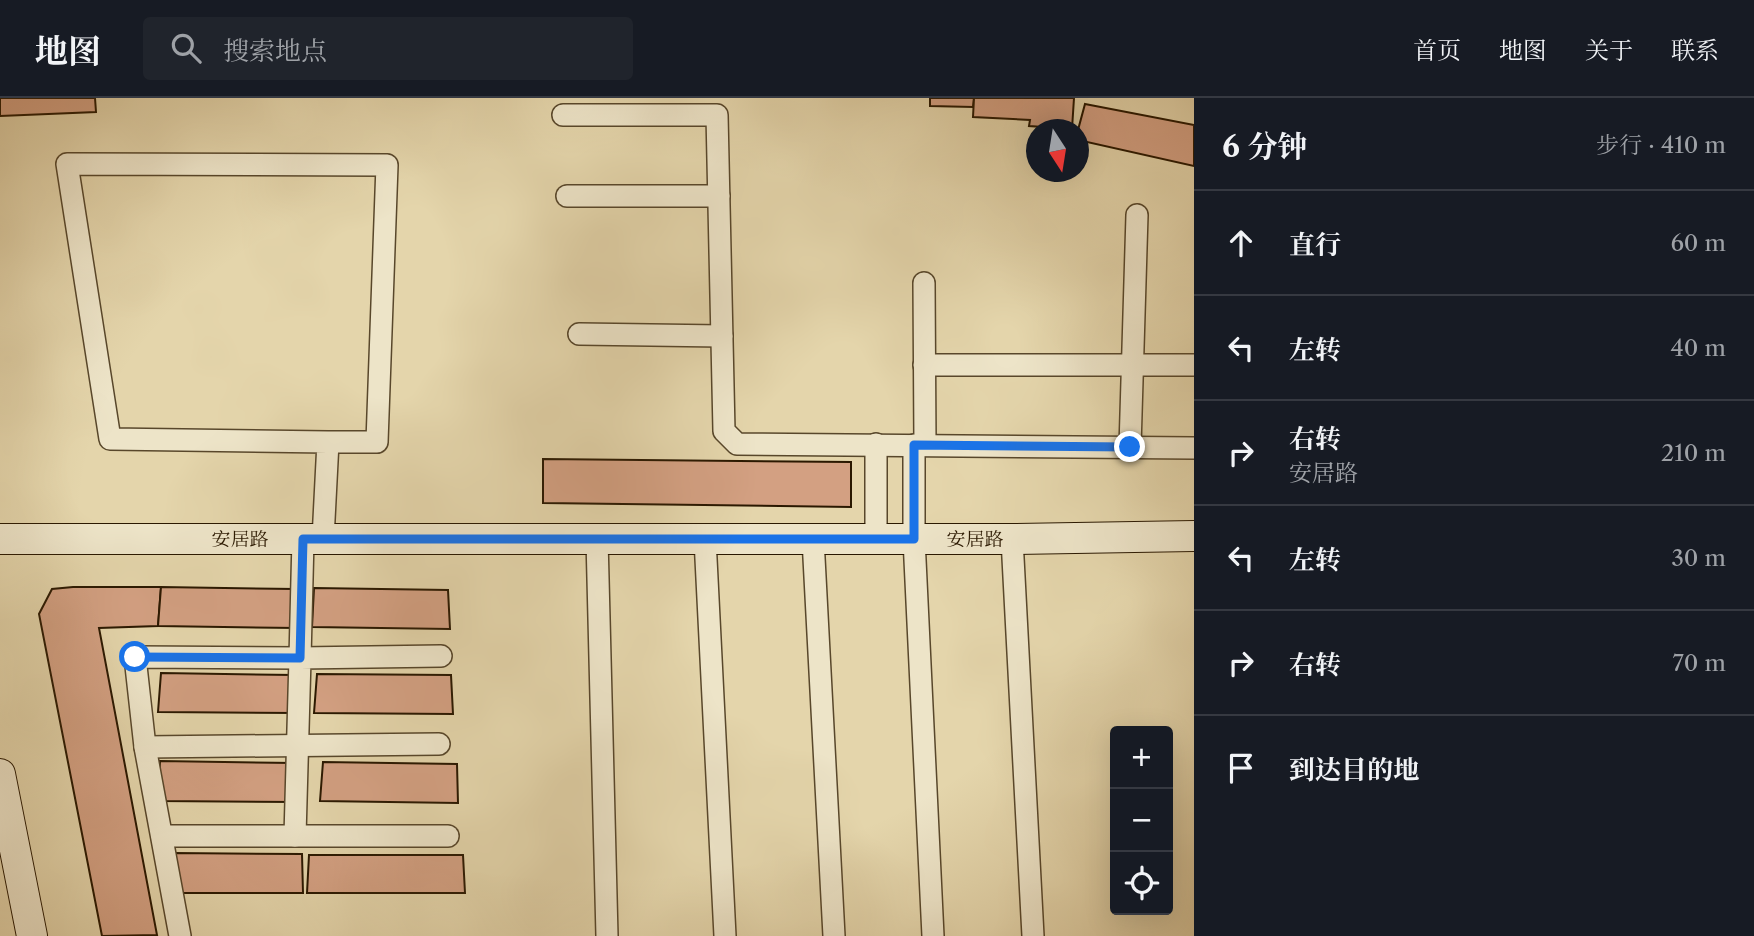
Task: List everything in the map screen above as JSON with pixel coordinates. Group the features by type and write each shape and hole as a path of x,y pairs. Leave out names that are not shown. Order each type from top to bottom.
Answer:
{"street":[{"path":"563,115 717,115 724,431 737,443 1194,448"},
{"path":"67,164 387,165 377,442 328,442 110,439 67,164"},
{"path":"567,196 719,196"},
{"path":"1130,447 1137,215"},
{"path":"924,283 924,365 914,539 933,936"},
{"path":"579,334 722,336"},
{"path":"924,365 1194,365"},
{"path":"295,835 300,658 313,539 328,442"},
{"path":"876,444 876,539"},
{"name":"安居路","path":"0,539 1012,539 1194,536"},
{"path":"597,538 607,936"},
{"path":"705,539 725,936"},
{"path":"813,539 834,936"},
{"path":"1012,539 1033,936"},
{"path":"180,936 145,747 135,657 441,656"},
{"path":"145,747 439,744"},
{"path":"0,774 32,936"},
{"path":"162,836 448,836"}],"building":[{"path":"0,98 95,98 96,112 0,116"},
{"path":"930,98 974,98 973,107 930,106"},
{"path":"974,98 1074,98 1073,119 973,117"},
{"path":"1085,104 1194,125 1194,166 1089,142 1089,119 1081,119"},
{"path":"543,459 851,462 851,507 543,503"},
{"path":"161,587 158,626 99,628 157,935 102,936 39,614 52,589"},
{"path":"161,587 295,589 297,628 158,626"},
{"path":"314,588 448,590 450,629 312,627"},
{"path":"161,673 295,675 297,713 158,712"},
{"path":"317,674 451,675 453,714 314,713"},
{"path":"160,761 294,763 296,802 158,801"},
{"path":"323,762 457,764 458,803 320,801"},
{"path":"173,853 302,854 303,893 173,893"},
{"path":"309,855 463,855 465,893 307,893"}],"route":[{"path":"135,657 300,658 303,539 914,539 914,445 1130,447"}]}
